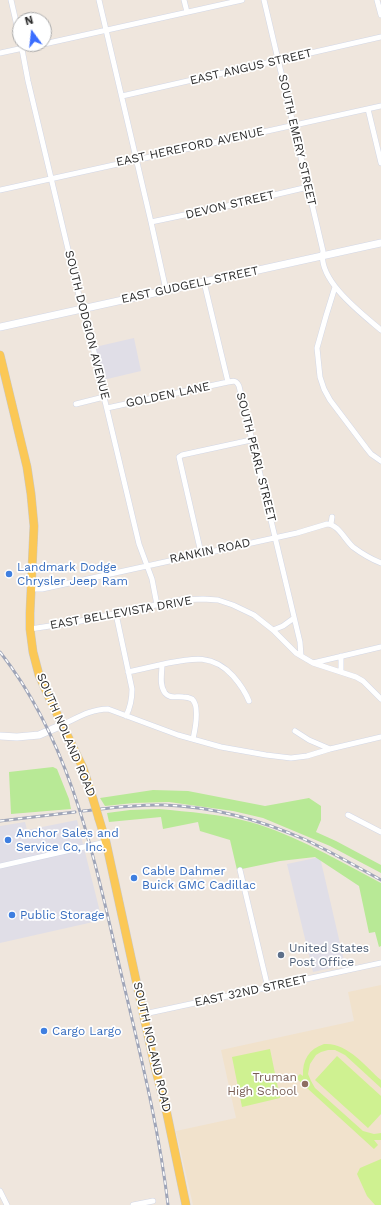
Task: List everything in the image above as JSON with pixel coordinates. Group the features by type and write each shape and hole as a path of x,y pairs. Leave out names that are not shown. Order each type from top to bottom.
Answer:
{"main road":[{"name":"SOUTH NOLAND ROAD","path":"0,356 27,467 31,494 34,526 30,629 33,652 47,693 83,768 106,842 169,1121 186,1205"}],"street":[{"path":"10,0 13,12"},
{"path":"99,0 166,290"},
{"path":"184,0 187,12"},
{"path":"52,42 242,0"},
{"name":"SOUTH EMERY STREET","path":"264,0 327,273 335,287 358,311 381,330"},
{"path":"377,0 381,15"},
{"name":"EAST ANGUS STREET","path":"122,96 381,37"},
{"path":"0,53 12,49"},
{"name":"SOUTH DODGION AVENUE","path":"23,52 28,81 81,304 86,315 138,544 152,579 157,605"},
{"name":"EAST HEREFORD AVENUE","path":"0,190 381,106"},
{"path":"368,109 381,163"},
{"name":"DEVON STREET","path":"151,222 308,187"},
{"name":"EAST GUDGELL STREET","path":"0,327 381,243"},
{"name":"SOUTH PEARL STREET","path":"204,282 228,382 234,381 238,383 300,642 301,656"},
{"path":"335,287 317,348 320,377 330,400 367,449 381,461"},
{"name":"GOLDEN LANE","path":"107,408 228,382"},
{"path":"76,404 104,398"},
{"path":"201,553 179,457 182,455 251,440"},
{"path":"332,518 331,524 336,527 352,546 366,556 381,563"},
{"name":"RANKIN ROAD","path":"31,589 42,589 297,533 331,524"},
{"name":"EAST BELLEVISTA DRIVE","path":"30,629 76,622 179,600 218,600 248,611 274,630 296,653 314,663"},
{"path":"116,614 132,689 132,699 126,716"},
{"path":"274,630 283,626 294,618"},
{"path":"314,663 381,647"},
{"path":"341,656 341,672"},
{"path":"128,672 197,658 206,660 219,664 228,670 243,687 249,701"},
{"path":"314,663 356,677 381,699"},
{"path":"162,665 162,684 166,694 173,697 192,699 195,703 196,715 193,739"},
{"path":"0,736 17,737 39,735 89,712 108,709 149,725 193,739 222,747 277,757 302,757 381,737"},
{"path":"295,730 309,740 330,749"},
{"path":"348,815 381,832"},
{"path":"0,866 106,842"},
{"path":"240,870 268,988"},
{"name":"EAST 32ND STREET","path":"144,1014 381,964"},
{"path":"0,1191 7,1205"},
{"path":"133,1205 154,1201"}],"shaded area":[{"path":"134,338 141,371 103,380 95,347"},
{"path":"77,820 102,920 0,943 0,826 25,822 27,830"},
{"path":"320,857 345,965 313,972 287,864"},
{"name":"Truman High School","path":"381,985 381,1205 193,1205 176,1131 236,1118 221,1050 354,1021 348,992"}],"green space":[{"path":"53,767 57,769 69,799 71,809 11,814 9,772"},
{"path":"153,790 188,791 265,806 309,798 321,806 321,820 316,832 381,865 381,873 330,846 263,818 233,811 169,802 105,806 100,798"},
{"path":"159,809 228,817 267,827 301,841 381,883 381,946 379,947 375,932 369,933 359,886 315,857 280,861 237,870 230,840 200,831 198,822 163,829 161,817 109,822 107,813 130,810"},
{"path":"324,1044 332,1044 348,1051 381,1080 381,1088 345,1055 335,1050 328,1050 316,1055 310,1064 308,1074 315,1088 363,1131 374,1134 381,1133 381,1140 374,1140 378,1145 374,1149 296,1078 300,1074 303,1076 305,1060 310,1052"},
{"path":"270,1049 280,1098 242,1107 232,1057"},
{"path":"337,1056 381,1096 381,1114 368,1128 315,1080"},
{"path":"381,1159 381,1205 375,1205 367,1196 357,1174 360,1168"}],"railway":[{"path":"0,652 25,688 46,727 64,766 79,807 102,892 142,1062 160,1148 168,1205"},
{"path":"83,811 134,806 165,805 201,808 237,816 272,826 306,840 381,880"},
{"path":"0,821 75,812"}],"place":[{"name":"Landmark Dodge Chrysler Jeep Ram","path":"9,574"},
{"name":"Anchor Sales and Service Co, Inc.","path":"8,840"},
{"name":"Cable Dahmer Buick GMC Cadillac","path":"134,878"},
{"name":"Public Storage","path":"12,915"},
{"name":"United States Post Office","path":"281,955"},
{"name":"Cargo Largo","path":"44,1031"},
{"name":"Truman High School","path":"305,1084"}]}
